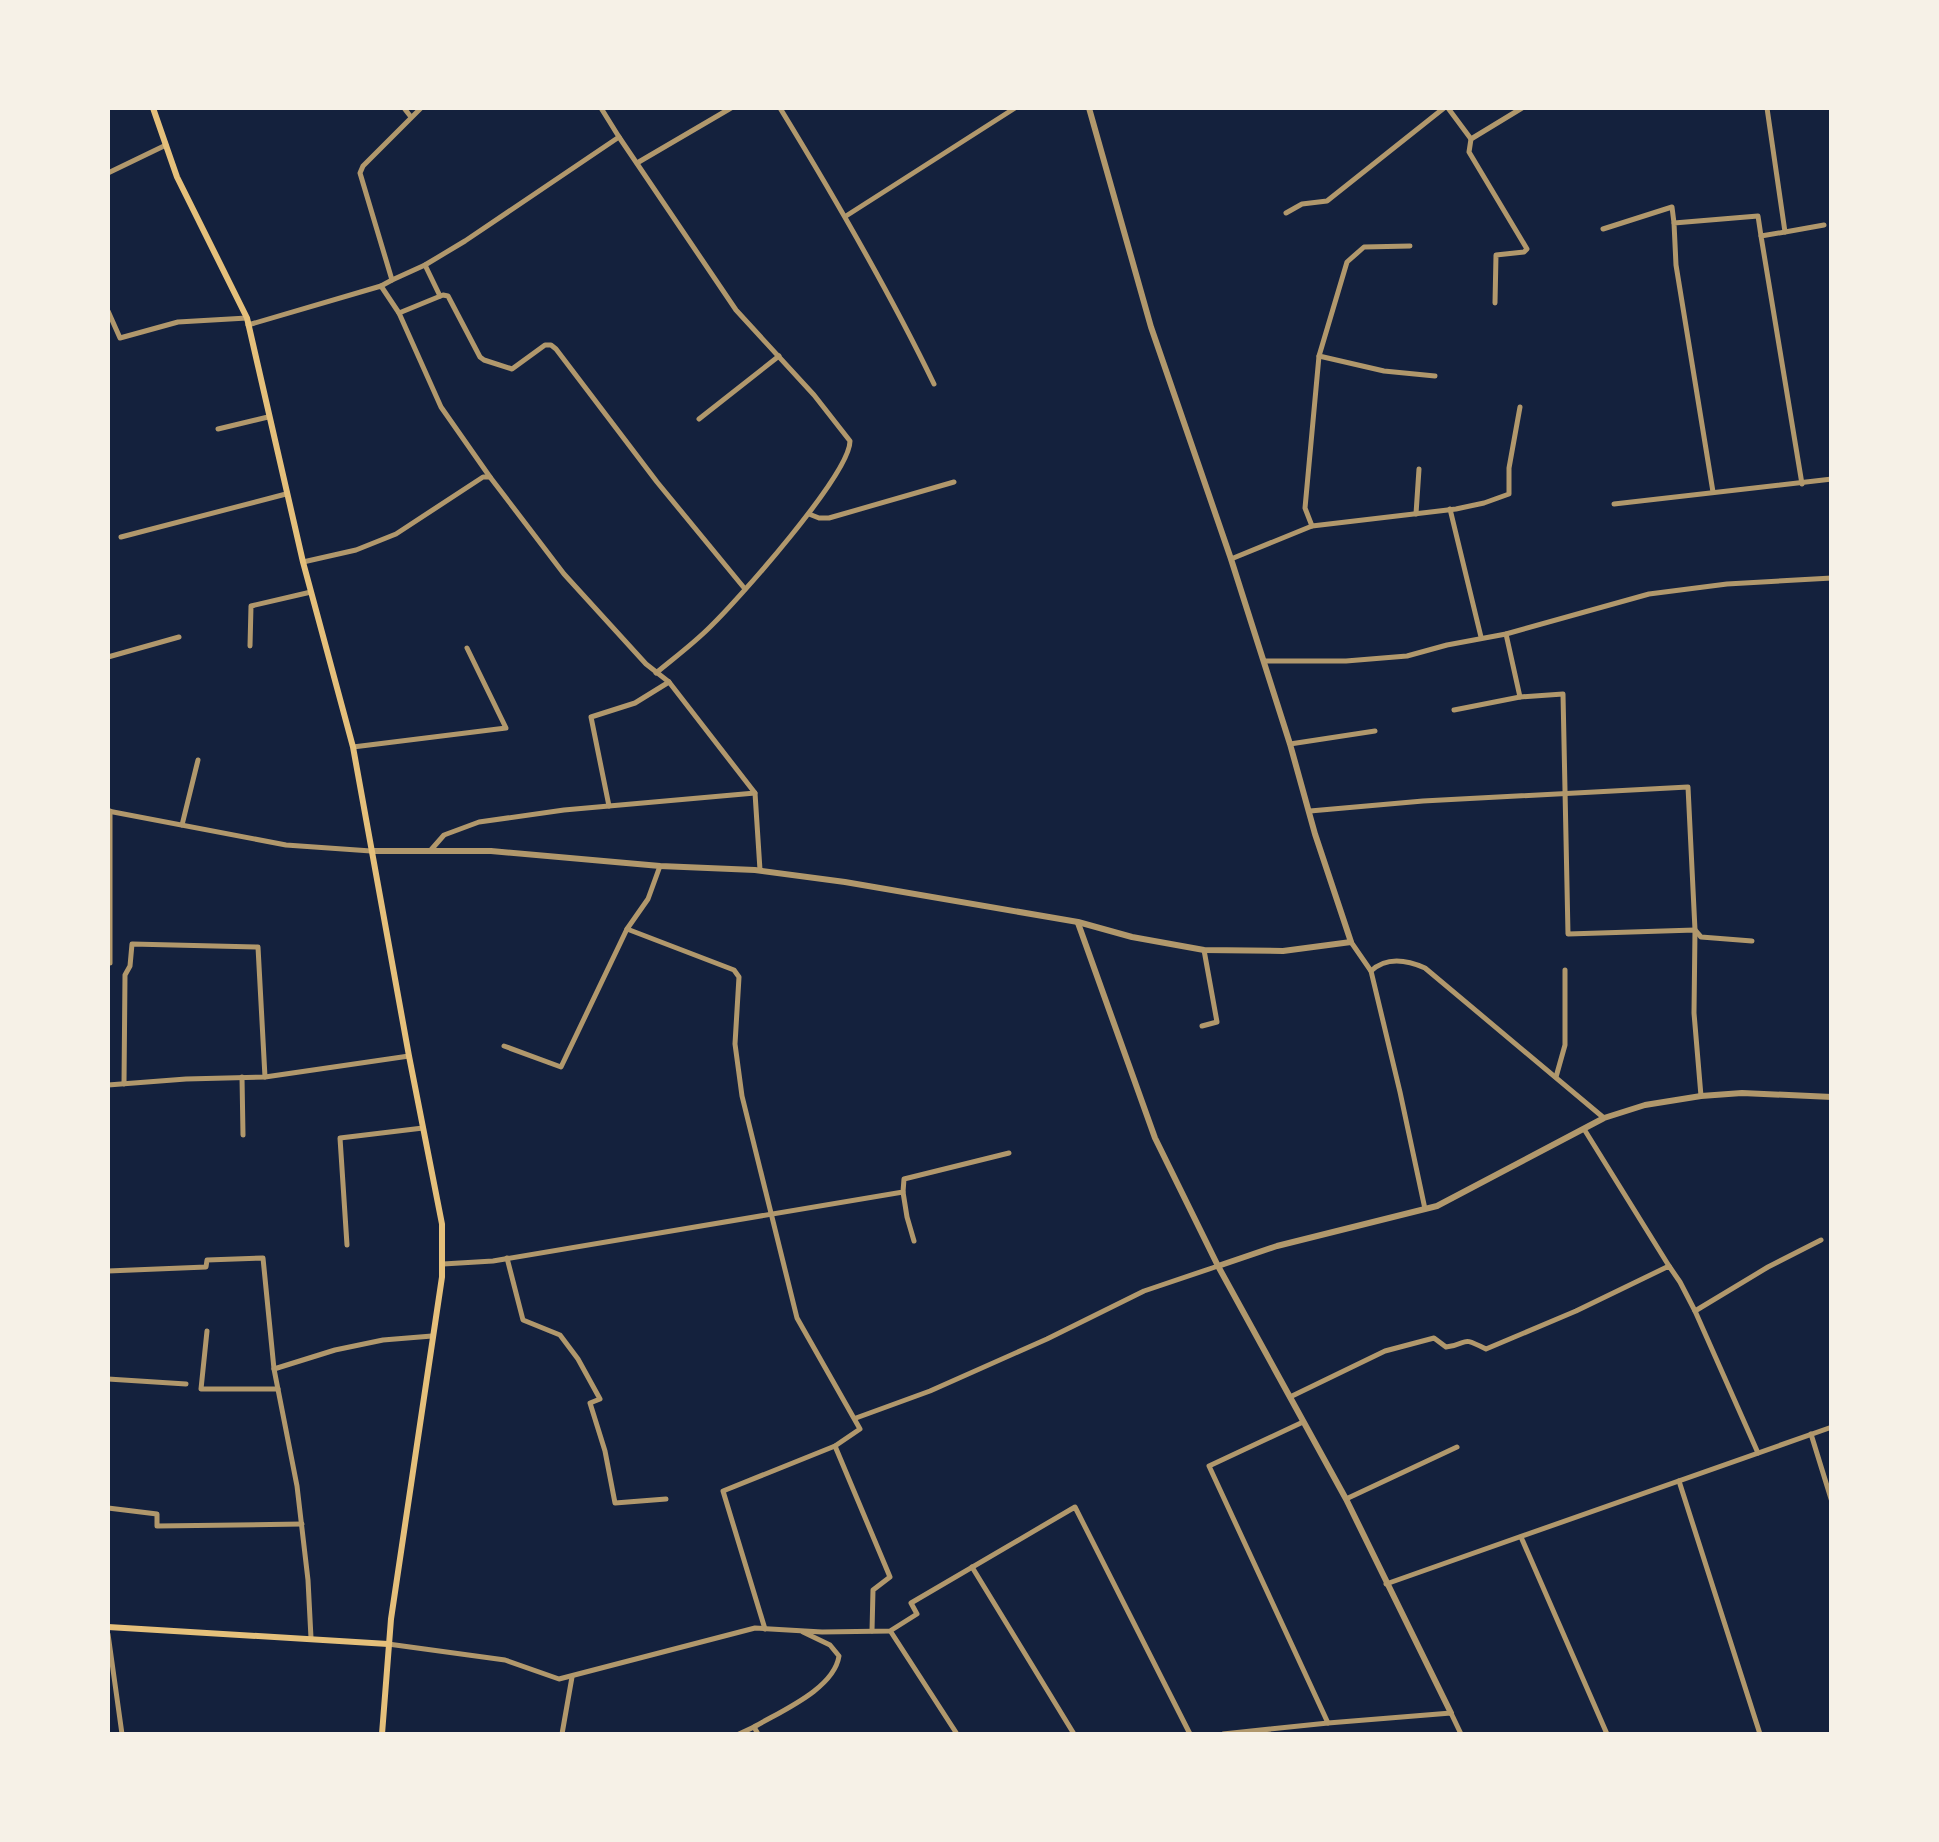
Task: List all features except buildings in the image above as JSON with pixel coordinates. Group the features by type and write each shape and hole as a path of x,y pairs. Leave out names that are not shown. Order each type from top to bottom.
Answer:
{"main road":[{"path":"152,108 177,177 248,321 302,562 353,747 442,1224 443,1264 388,1644 382,1734"},
{"path":"108,1630 388,1644"}],"street":[{"path":"404,108 411,118"},
{"path":"392,280 360,173 421,108"},
{"path":"602,108 736,310 829,412 850,441 844,462 809,514 710,628 656,673"},
{"path":"637,163 732,108"},
{"path":"780,108 846,216 934,384"},
{"path":"846,216 1015,108"},
{"path":"1088,108 1151,327 1231,559 1315,834 1352,942 1372,972 1425,1209"},
{"path":"1286,213 1302,204 1327,201 1446,108 1471,138 1469,152 1527,249 1496,255 1495,303"},
{"path":"1471,138 1522,108"},
{"path":"1767,108 1785,232"},
{"path":"108,311 120,338 178,322 248,321 381,286 426,265 620,138"},
{"path":"108,173 166,145"},
{"path":"1603,229 1672,207 1676,265 1712,492"},
{"path":"1674,223 1758,216 1802,484"},
{"path":"1761,236 1824,225"},
{"path":"1312,526 1305,508 1318,356 1347,262 1364,247 1410,246"},
{"path":"426,265 440,296"},
{"path":"381,286 399,313 441,407 490,477 564,574 656,673 669,682 755,792 760,870"},
{"path":"399,313 448,296 484,360 512,369 545,345 551,345 745,589"},
{"path":"699,419 778,356"},
{"path":"1318,356 1435,376"},
{"path":"1231,559 1312,526 1450,509 1509,494 1509,468 1520,407"},
{"path":"218,429 268,417"},
{"path":"1416,514 1419,469"},
{"path":"302,562 356,550 396,534 483,477 490,477"},
{"path":"1614,504 1832,480"},
{"path":"809,514 828,518 954,482"},
{"path":"121,537 286,494"},
{"path":"1450,509 1481,637"},
{"path":"1263,661 1407,656 1506,634 1649,594 1727,584 1832,578"},
{"path":"250,646 251,606 311,592"},
{"path":"1506,634 1520,697"},
{"path":"108,656 179,637"},
{"path":"353,747 506,728 467,648"},
{"path":"609,806 591,717 635,702 669,682"},
{"path":"1454,710 1520,697 1563,694 1568,934 1695,930"},
{"path":"1290,744 1376,731"},
{"path":"182,825 198,760"},
{"path":"1310,811 1688,787 1695,930 1694,1013 1702,1096"},
{"path":"430,851 444,835 479,822 755,792"},
{"path":"110,962 108,811 286,845 372,851 491,850 660,866 760,870 1078,922 1204,950 1283,951 1352,942"},
{"path":"504,1046 562,1066 627,929 648,899 660,866"},
{"path":"1078,922 1155,1138 1218,1266 1346,1499 1461,1734"},
{"path":"627,929 734,970 739,977 735,1044 742,1096 798,1318 860,1429 835,1446 722,1491 765,1629"},
{"path":"1695,930 1702,938 1752,941"},
{"path":"124,1084 125,975 132,944 258,947 265,1077"},
{"path":"1202,1026 1217,1022 1204,950"},
{"path":"1372,972 1382,963 1394,960 1425,968 1604,1118"},
{"path":"1556,1077 1565,1044 1565,970"},
{"path":"108,1085 265,1077 409,1056"},
{"path":"242,1077 243,1135"},
{"path":"856,1418 947,1384 1144,1291 1278,1246 1437,1206 1604,1118 1645,1105 1702,1096 1787,1094 1832,1098"},
{"path":"348,1245 340,1138 423,1128"},
{"path":"1584,1129 1680,1282 1758,1453"},
{"path":"914,1242 906,1216 904,1179 1008,1154"},
{"path":"443,1264 507,1258 903,1192"},
{"path":"1695,1310 1822,1240"},
{"path":"108,1271 206,1267 207,1260 263,1258 274,1369 302,1524 311,1638"},
{"path":"507,1258 522,1320 560,1335 595,1387 600,1399 590,1403 605,1450 615,1503 666,1499"},
{"path":"1290,1397 1384,1351 1434,1338 1446,1347 1465,1340 1486,1349 1669,1266"},
{"path":"207,1331 201,1389 278,1389"},
{"path":"274,1369 335,1350 433,1336"},
{"path":"108,1379 186,1384"},
{"path":"1303,1422 1209,1466 1328,1722"},
{"path":"1386,1584 1832,1427"},
{"path":"1810,1434 1832,1502"},
{"path":"835,1446 890,1577 873,1590 872,1632"},
{"path":"1346,1499 1457,1448"},
{"path":"1678,1481 1760,1734"},
{"path":"388,1644 505,1660 559,1678 755,1628 890,1631 918,1614 911,1603 1075,1507 1190,1734"},
{"path":"108,1508 157,1514 157,1526 302,1524"},
{"path":"1521,1537 1608,1734"},
{"path":"972,1567 1074,1734"},
{"path":"108,1630 122,1734"},
{"path":"739,1734 800,1700 838,1667 839,1656 830,1645 800,1631"},
{"path":"890,1631 957,1734"},
{"path":"562,1734 572,1677"},
{"path":"1224,1734 1451,1713"},
{"path":"754,1727 758,1734"}]}
